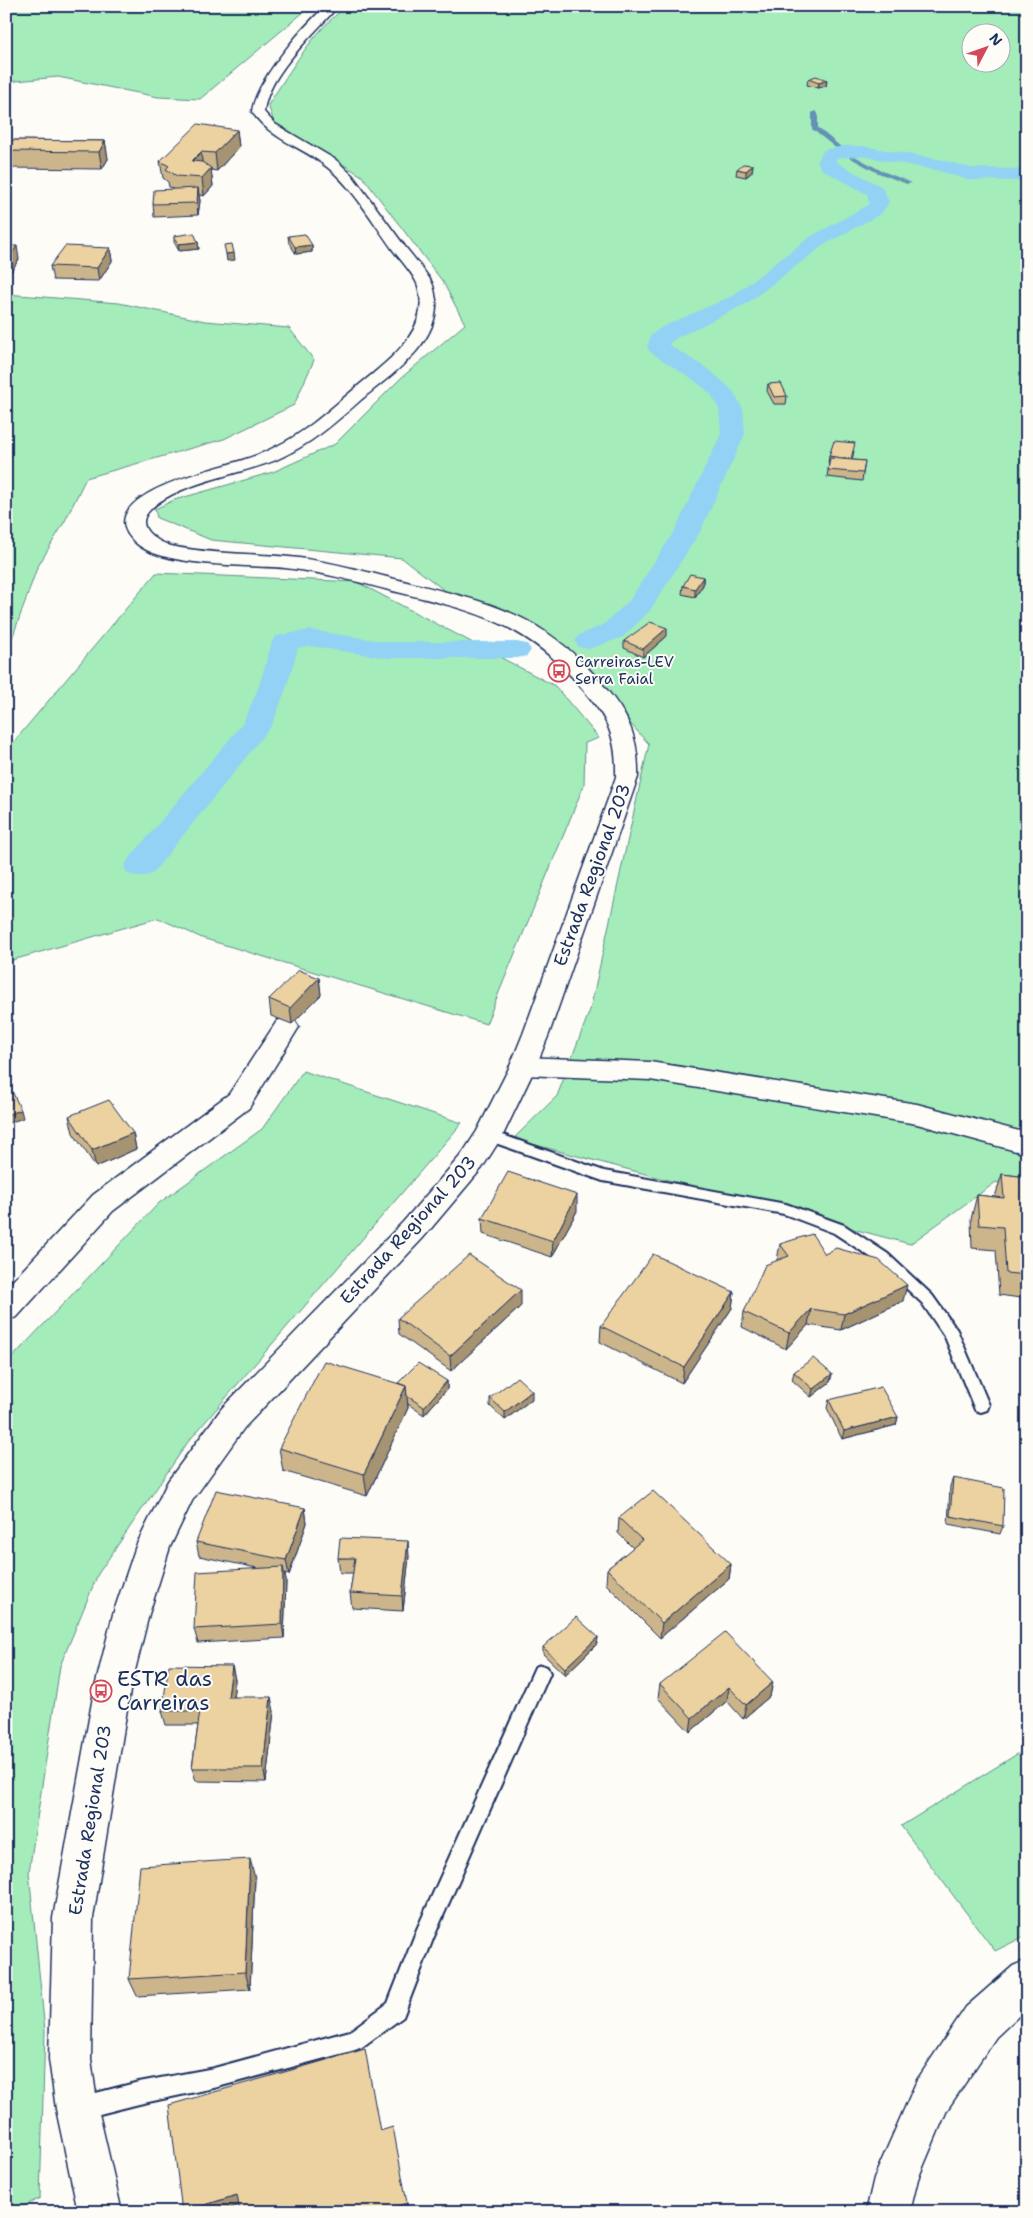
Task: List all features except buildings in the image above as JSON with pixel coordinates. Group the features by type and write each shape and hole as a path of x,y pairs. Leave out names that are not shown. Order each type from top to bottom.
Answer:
{"main road":[{"name":"Estrada Regional 203","path":"100,2212 78,2109 70,2059 74,1918 112,1692 131,1614 153,1546 180,1491 233,1418 413,1230 472,1161 489,1135 524,1066 627,777 627,744 624,730 616,716 560,650 533,631 501,615 457,600 301,564 211,557 165,550 151,545 136,532 134,522 137,512 145,504 164,492 263,459 307,437 388,370 411,347 423,328 429,302 425,283 347,178 331,163 270,127 258,112 259,99 272,78 333,6"},
{"path":"6,1308 103,1204 239,1101 286,1026"},
{"path":"524,1066 650,1071 917,1114 1027,1144"},
{"path":"888,2212 896,2178 932,2094 981,2022 1027,1980"}],"lane":[{"path":"489,1135 604,1176 786,1209 839,1229 883,1258 927,1299 952,1334 981,1405"},
{"path":"78,2109 139,2093 214,2078 355,2040 396,2010 424,1936 541,1673"}],"green space":[{"path":"6,6 311,6 200,99 158,97 58,77 6,82"},
{"path":"347,6 1027,6 1027,1195 996,1182 910,1244 513,1139 557,1096 590,1010 649,744 560,647 457,600 402,558 211,540 157,518 155,509 174,500 273,472 335,444 401,378 465,324 443,282 362,176 274,122 268,105 303,52 324,27"},
{"path":"6,294 119,303 205,321 289,328 314,360 294,405 224,439 86,478 65,521 37,568 9,647 6,646"},
{"path":"156,573 357,582 555,686 599,738 585,743 584,785 486,1024 202,938 158,918 6,962 6,751"},
{"path":"303,1071 462,1123 188,1442 98,1574 60,1666 29,1872 45,2031 40,2198 12,2212 6,2212 6,1364 159,1203 262,1129"},
{"path":"1027,1748 1027,1935 995,1951 901,1826"}],"waterway":[{"path":"815,113 815,129 839,148"},
{"path":"589,641 613,631 639,606 688,530 733,434 731,409 725,396 703,376 658,347 659,340 670,332 739,300 817,241 875,209 879,202 875,191 827,165 826,160 830,154 843,151 862,151 943,166 968,174 1017,175 1027,178"},
{"path":"849,155 878,171 909,183"},
{"path":"140,867 257,725 272,689 286,642 309,638 388,650 517,650"}],"place":[{"name":"Carreiras-LEV Serra Faial","path":"559,671"},
{"name":"ESTR das Carreiras","path":"101,1691"}]}
